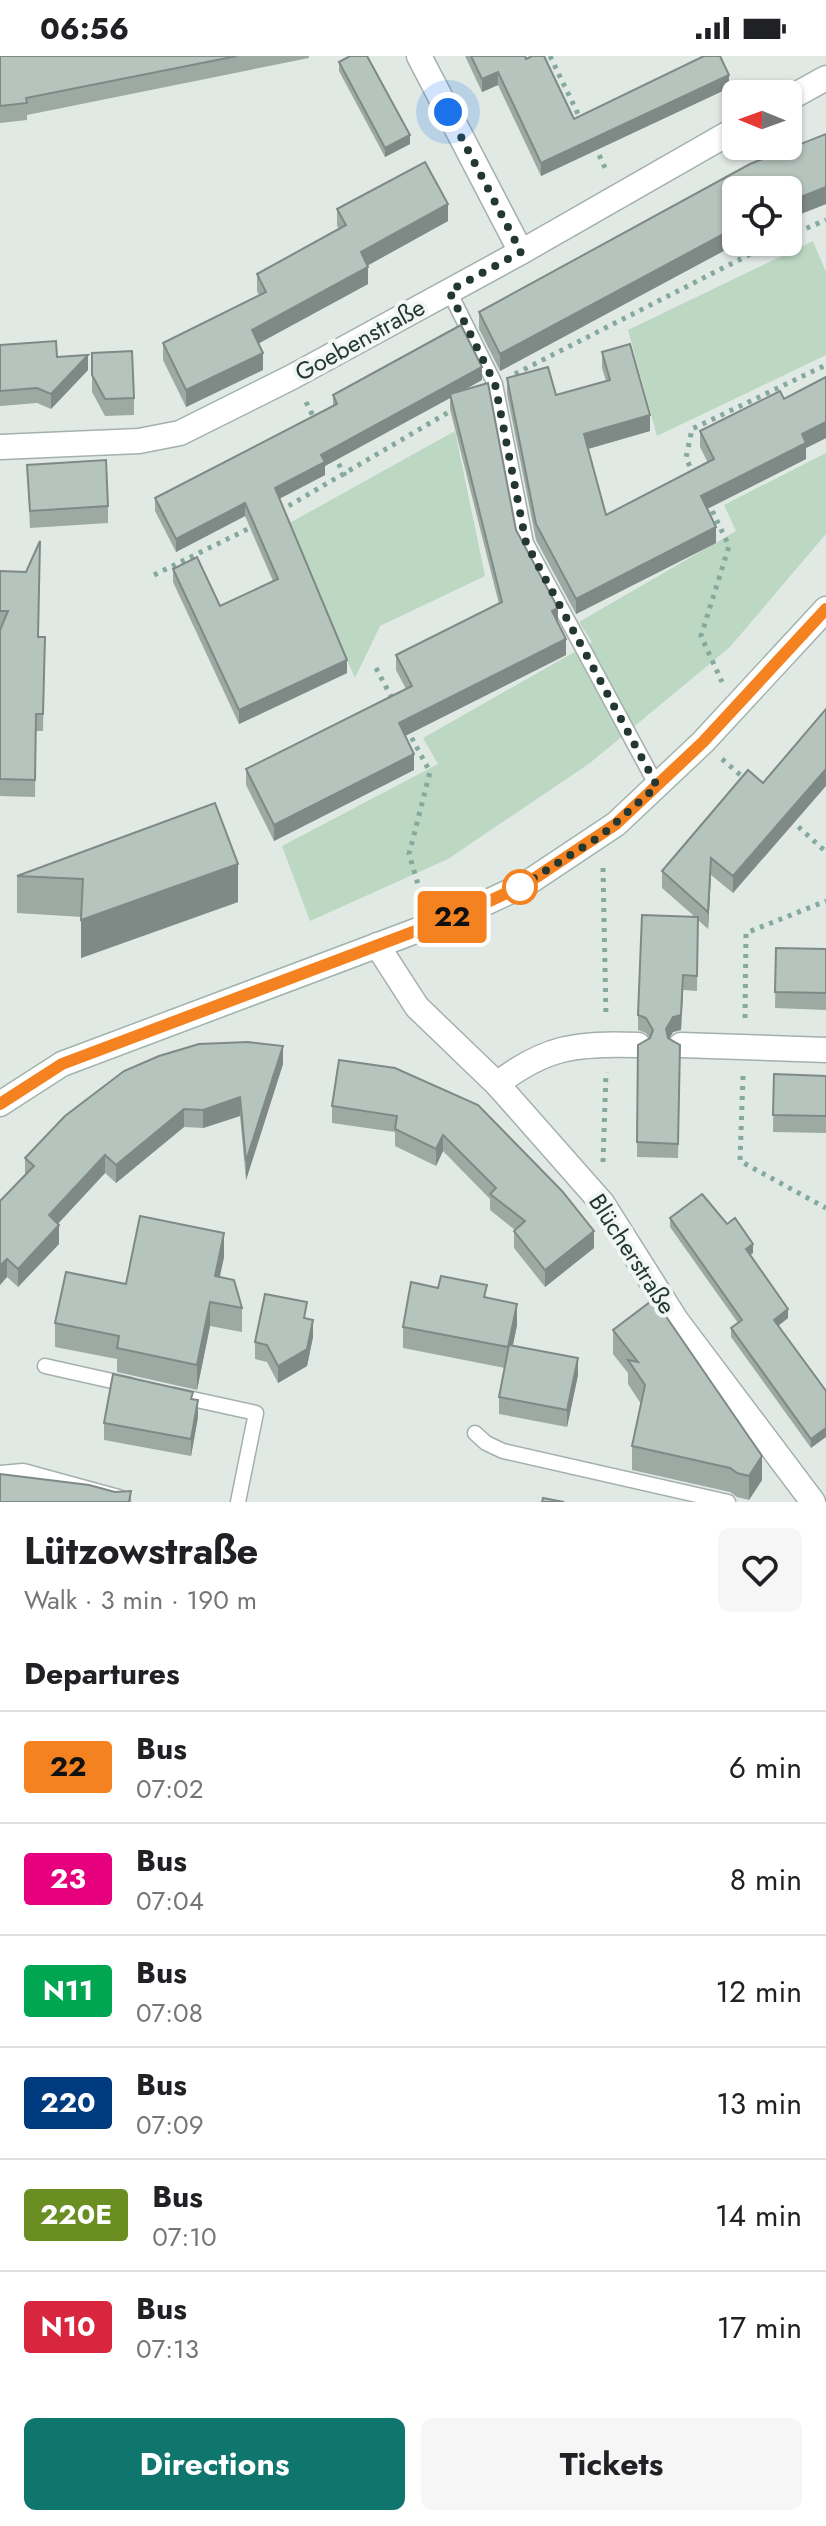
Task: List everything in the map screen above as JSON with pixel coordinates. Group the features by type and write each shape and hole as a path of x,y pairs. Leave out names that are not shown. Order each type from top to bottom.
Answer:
{"street":[{"path":"419,56 521,252"},
{"path":"802,91 826,78"},
{"name":"Goebenstraße","path":"0,447 139,441 180,433 292,377 521,252 722,137"},
{"path":"0,1104 62,1064 466,912 526,884 602,835 657,786 703,742 826,609"},
{"name":"Blücherstraße","path":"377,945 417,1007 497,1084 602,1203 676,1320 808,1500"},
{"path":"497,1084 524,1063 565,1047 638,1045"},
{"path":"681,1045 826,1050"},
{"path":"0,1478 23,1476 118,1502"}],"lane":[{"path":"449,291 495,384 526,543 657,786"},
{"path":"45,1366 256,1413 238,1502"},
{"path":"475,1433 486,1443 503,1451 728,1502"}],"path":[{"path":"550,56 584,126"},
{"path":"591,140 619,196"},
{"path":"802,230 826,220"},
{"path":"276,514 345,476 495,384 743,256"},
{"path":"698,483 686,458 692,429 826,365"},
{"path":"292,377 318,426"},
{"path":"331,451 345,476"},
{"path":"704,496 729,546 701,636 735,708"},
{"path":"154,575 263,521"},
{"path":"376,668 396,707"},
{"path":"403,720 430,772 409,854 430,925"},
{"path":"703,742 748,782"},
{"path":"781,812 826,852"}],"green space":[{"path":"813,241 826,272 826,355 657,436 628,330 782,256 802,256 802,246"},
{"path":"455,431 485,576 380,626 355,678 286,525"},
{"path":"826,453 826,534 730,647 590,763 448,859 310,921 282,846 438,764 423,738 592,642 579,622 736,531 724,505"}],"building":[{"path":"0,56 237,56 26,98 27,103 0,106"},
{"path":"350,56 367,56 410,135 385,148 339,62"},
{"path":"471,56 525,56 526,59 544,56 574,119 704,56 720,56 729,75 541,163 498,72 482,79"},
{"path":"826,134 826,187 802,196 802,176 728,176 760,160 802,160 802,143"},
{"path":"425,162 448,204 361,252 368,267 252,330 263,353 186,390 163,343 266,292 257,274 346,225 337,209"},
{"path":"722,179 722,235 500,354 479,312"},
{"path":"461,325 482,367 321,455 325,462 275,488 347,660 239,710 173,569 197,557 220,606 278,579 245,503 176,539 155,498 337,404 333,395"},
{"path":"56,341 57,357 88,355 51,394 37,388 0,391 0,345"},
{"path":"630,344 650,415 584,434 606,515 714,459 700,431 780,391 784,399 826,377 826,422 802,434 806,443 701,496 716,527 576,599 536,524 507,378 548,367 556,395 610,380 602,352"},
{"path":"132,351 134,398 105,399 92,375 92,353"},
{"path":"488,383 516,530 558,608 552,611 566,639 399,723 414,754 274,825 246,769 412,686 396,655 502,602 450,394"},
{"path":"106,460 108,506 30,511 27,465"},
{"path":"40,541 38,637 45,637 43,714 36,714 35,780 0,779 0,630 8,611 0,611 0,571 26,572"},
{"path":"826,709 826,769 733,876 711,858 708,912 662,871 748,770 763,783"},
{"path":"215,803 238,864 81,920 83,879 17,876"},
{"path":"642,915 698,917 697,976 683,975 681,1015 673,1017 666,1029 668,1038 680,1045 678,1144 637,1142 638,1045 650,1038 653,1030 646,1018 638,1015"},
{"path":"776,948 826,949 826,993 775,992"},
{"path":"248,1042 283,1046 246,1161 240,1097 203,1110 184,1109 116,1165 105,1155 49,1215 59,1225 18,1269 7,1259 0,1266 0,1201 34,1166 25,1158 65,1116 124,1071 159,1056 199,1044"},
{"path":"339,1060 395,1068 478,1105 562,1191 594,1231 545,1270 514,1231 525,1221 490,1194 496,1188 443,1135 436,1149 395,1129 397,1116 332,1106"},
{"path":"774,1074 826,1076 826,1116 773,1115"},
{"path":"702,1194 727,1224 735,1218 753,1244 746,1249 788,1309 774,1320 826,1391 826,1428 811,1439 731,1328 742,1320 670,1218"},
{"path":"140,1216 224,1233 215,1276 234,1280 242,1308 210,1302 197,1365 117,1348 119,1336 55,1323 66,1272 126,1284"},
{"path":"441,1276 487,1285 484,1297 517,1304 508,1347 403,1327 411,1282 438,1288"},
{"path":"265,1294 307,1302 304,1318 313,1320 307,1349 278,1366 267,1345 255,1342"},
{"path":"654,1299 762,1456 749,1476 730,1468 632,1446 645,1385 628,1360 638,1362 613,1330"},
{"path":"509,1345 578,1358 567,1410 499,1397"},
{"path":"113,1374 193,1392 191,1399 198,1400 191,1439 104,1423"},
{"path":"0,1474 89,1485 115,1492 131,1491 129,1502 0,1502"},
{"path":"543,1498 564,1502 542,1502"}],"bus line":[{"name":"22","path":"0,1104 62,1064 466,912 526,884 616,824 703,742 826,609"}],"route":[{"path":"448,112 521,252 449,291 495,384 526,543 657,786 602,835 520,887"}]}
